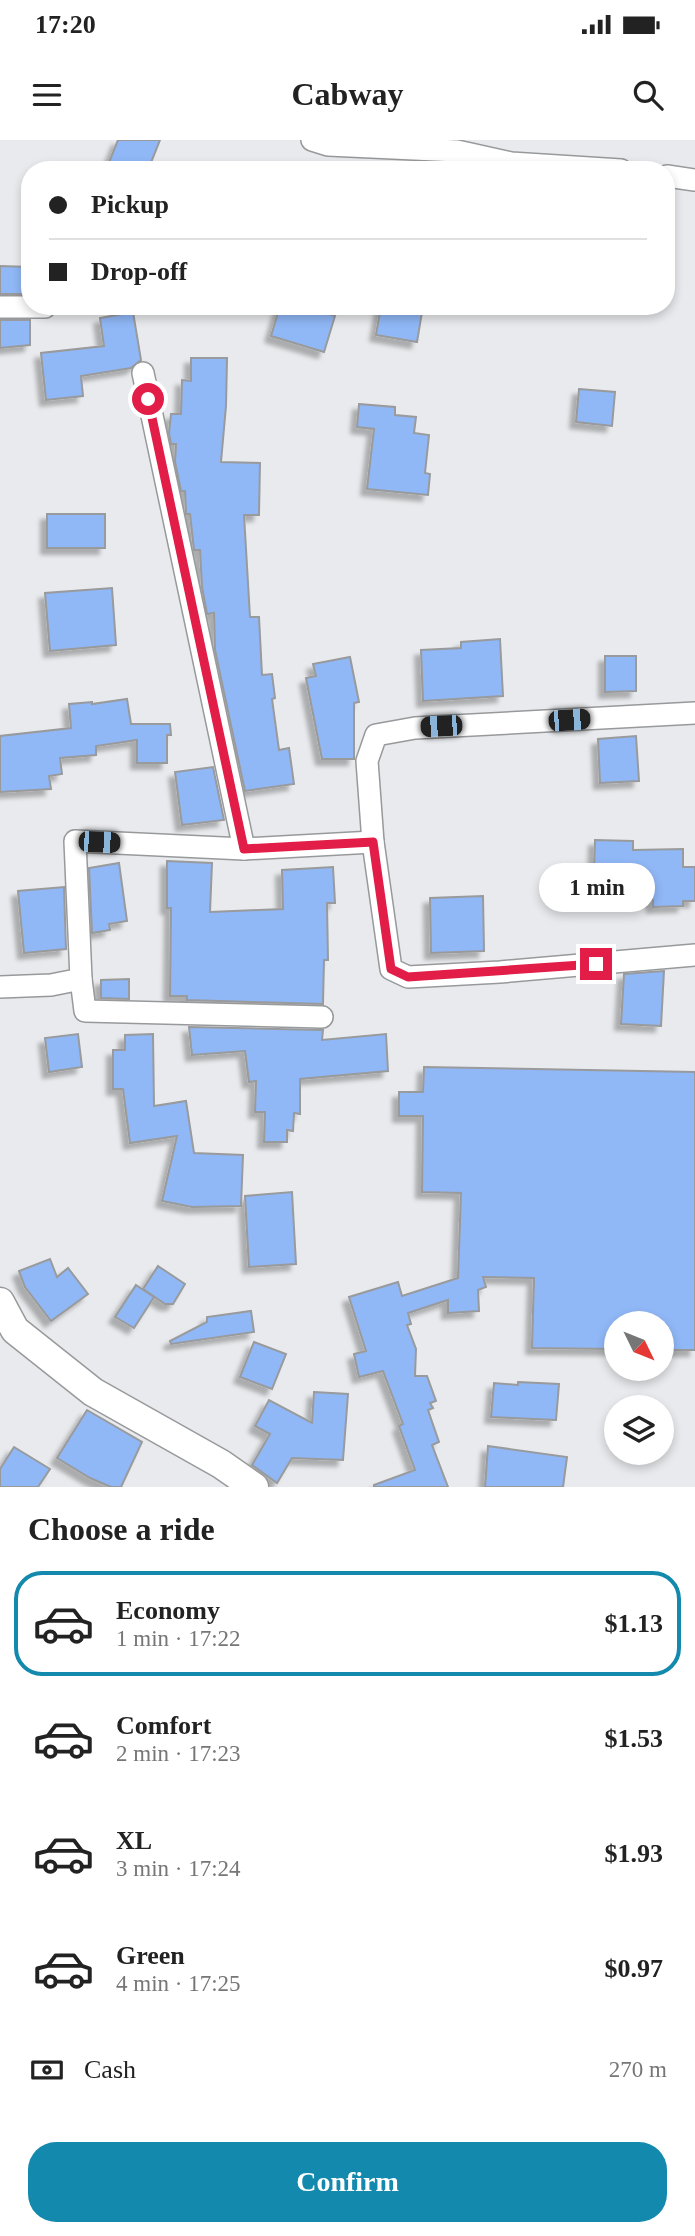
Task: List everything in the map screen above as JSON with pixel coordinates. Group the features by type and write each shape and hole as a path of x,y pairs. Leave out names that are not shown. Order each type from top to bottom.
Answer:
{"street":[{"path":"312,140 328,145 457,151 502,161"},
{"path":"675,177 695,180"},
{"path":"0,307 21,307"},
{"path":"143,373 244,849"},
{"path":"695,713 415,728 376,736 367,761 373,842 391,969 408,977 695,956"},
{"path":"322,1017 85,1011 75,841 244,849 373,842"},
{"path":"0,987 51,985 82,979"},
{"path":"0,1302 15,1329 93,1392 221,1464 254,1487"}],"building":[{"path":"118,140 160,140 152,161 110,161"},
{"path":"0,266 21,267 21,294 0,294"},
{"path":"134,315 141,360 131,368 81,376 83,396 46,400 41,353 104,346 100,318"},
{"path":"277,315 335,316 324,352 271,336"},
{"path":"379,315 422,315 417,342 376,335"},
{"path":"0,320 30,320 30,345 0,348"},
{"path":"191,358 227,358 221,462 260,463 259,515 244,515 250,617 259,617 262,675 272,674 275,698 272,699 279,750 289,748 294,784 245,791 215,650 214,613 207,614 200,550 194,550 190,514 186,514 185,491 181,491 175,462 176,444 171,444 169,433 171,414 181,414 182,380 191,381"},
{"path":"579,389 615,392 612,426 576,422"},
{"path":"359,404 395,407 395,415 416,417 414,433 429,435 425,473 430,474 428,495 367,489 374,429 357,427"},
{"path":"47,514 105,514 105,548 47,548"},
{"path":"112,588 116,645 50,651 45,593"},
{"path":"500,639 503,696 423,701 421,650 461,648 461,642"},
{"path":"605,656 636,656 636,691 605,692"},
{"path":"350,657 359,702 354,703 354,759 322,759 306,678 316,676 313,664"},
{"path":"127,699 131,724 170,724 171,735 167,735 167,763 137,763 137,740 96,746 96,755 60,758 62,774 49,776 51,789 0,792 0,736 71,728 69,704"},
{"path":"636,736 639,781 600,783 598,739"},
{"path":"213,767 224,820 182,825 175,772"},
{"path":"595,840 633,841 633,850 683,849 683,867 695,867 695,901 683,901 683,906 653,907 653,900 593,897"},
{"path":"167,861 212,863 210,912 283,909 282,870 333,867 335,903 327,903 328,960 324,960 323,1004 187,1000 187,996 170,996 171,908 167,908"},
{"path":"119,863 127,921 109,924 110,930 92,933 89,868"},
{"path":"64,887 66,949 24,953 18,891"},
{"path":"483,896 484,951 431,953 430,898"},
{"path":"664,971 661,1026 621,1024 624,974"},
{"path":"129,979 129,999 101,998 101,980"},
{"path":"189,1027 323,1030 322,1040 386,1034 388,1071 300,1079 300,1114 294,1113 293,1131 287,1130 287,1142 264,1142 265,1112 255,1112 256,1081 249,1082 245,1051 192,1055"},
{"path":"78,1034 82,1067 49,1072 45,1038"},
{"path":"153,1034 154,1106 186,1101 194,1153 243,1155 241,1206 192,1207 162,1201 177,1136 130,1143 123,1089 113,1089 113,1050 125,1050 125,1035"},
{"path":"424,1067 695,1072 695,1350 674,1350 674,1311 604,1311 604,1349 532,1348 534,1278 483,1277 486,1287 478,1290 479,1311 448,1313 448,1300 408,1313 411,1324 407,1325 416,1349 415,1376 427,1376 436,1401 430,1403 433,1408 428,1410 439,1442 432,1445 448,1487 374,1487 415,1470 399,1426 403,1424 383,1371 359,1377 354,1354 366,1351 349,1297 398,1282 402,1296 458,1278 461,1193 422,1192 423,1116 399,1116 399,1092 423,1092"},
{"path":"292,1192 296,1264 249,1267 245,1196"},
{"path":"50,1259 57,1277 68,1268 88,1294 51,1321 25,1287 19,1271"},
{"path":"158,1266 185,1284 173,1304 165,1304 143,1289"},
{"path":"136,1285 154,1297 134,1328 115,1317"},
{"path":"251,1311 254,1332 171,1344 170,1341 207,1322 207,1317"},
{"path":"254,1342 286,1354 272,1389 240,1377"},
{"path":"518,1382 559,1384 556,1420 491,1417 494,1383 518,1385"},
{"path":"314,1392 348,1394 343,1460 292,1458 277,1483 252,1465 270,1434 255,1426 269,1400 312,1423"},
{"path":"87,1410 142,1442 121,1487 111,1487 90,1478 57,1458"},
{"path":"488,1446 567,1457 563,1487 485,1487"},
{"path":"14,1447 50,1469 38,1487 0,1487 0,1469"}],"route":[{"path":"148,399 244,849 373,842 391,969 408,977 596,964"}]}
